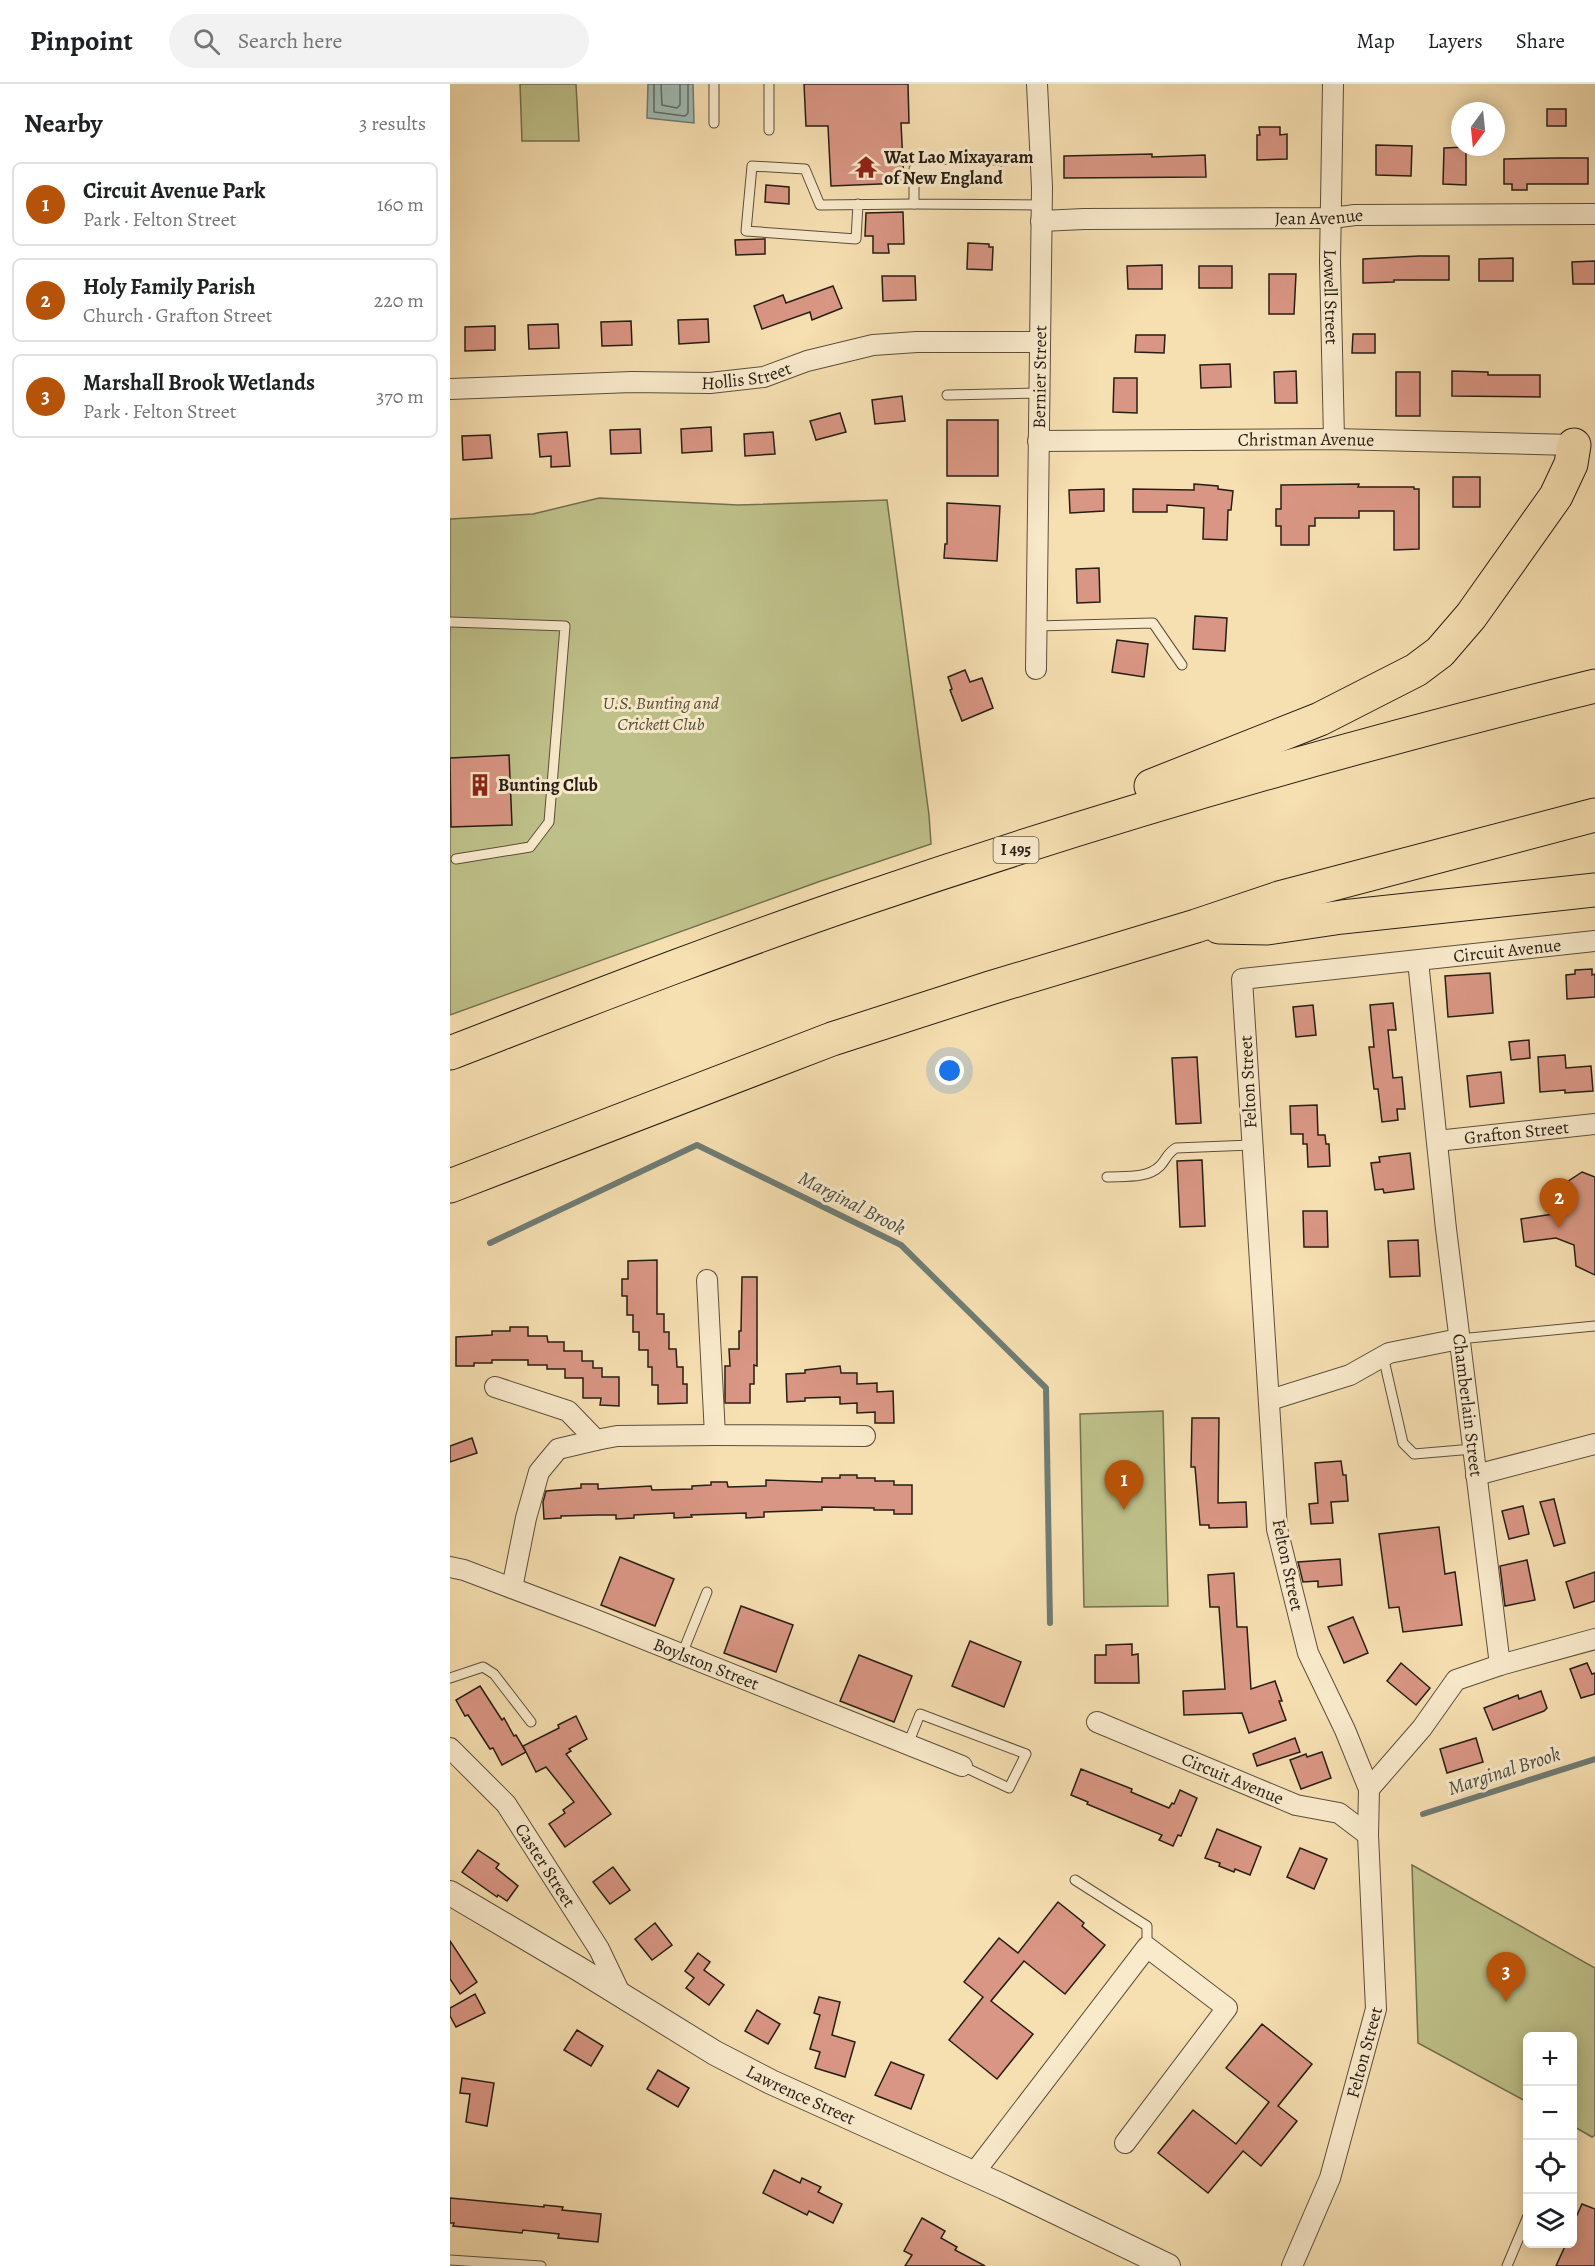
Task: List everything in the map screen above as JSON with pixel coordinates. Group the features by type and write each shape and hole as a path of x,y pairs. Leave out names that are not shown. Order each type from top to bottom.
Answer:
{"highway":[{"path":"922,879 1320,719 1416,670 1455,637 1517,553 1560,488 1571,464 1574,446"},
{"name":"I 495","path":"450,1053 708,955 922,879 1226,784 1460,719 1595,686"},
{"path":"450,1186 832,1039 1279,898 1595,814"},
{"path":"1196,926 1267,928 1401,910 1595,890"}],"street":[{"name":"Bernier Street","path":"1036,669 1041,213 1037,84"},
{"name":"Lowell Street","path":"1333,84 1330,262 1334,439"},
{"name":"Jean Avenue","path":"1041,213 1084,219 1595,214"},
{"name":"Hollis Street","path":"450,389 632,382 710,383 764,377 807,361 873,345 917,342 1040,342"},
{"name":"Christman Avenue","path":"1038,441 1334,439 1574,446"},
{"name":"Circuit Avenue","path":"1418,961 1595,941"},
{"name":"Chamberlain Street","path":"1418,961 1459,1339 1500,1665"},
{"name":"Felton Street","path":"1292,2266 1330,2178 1376,2009 1368,1835 1369,1789 1345,1730 1308,1653 1277,1528 1242,979 1418,961"},
{"name":"Grafton Street","path":"1437,1141 1595,1124"},
{"path":"707,1280 715,1435"},
{"path":"1270,1400 1350,1375 1389,1353 1459,1339"},
{"path":"495,1387 568,1411 596,1440"},
{"path":"512,1588 526,1518 539,1472 558,1449 617,1436 866,1436"},
{"path":"1476,1475 1595,1444"},
{"name":"Boylston Street","path":"450,1567 512,1588 962,1766"},
{"path":"1369,1789 1422,1728 1456,1680 1500,1665 1595,1639"},
{"name":"Circuit Avenue","path":"1096,1722 1296,1805 1340,1813 1368,1835"},
{"name":"Caster Street","path":"450,1748 506,1804 599,1949 622,1997"},
{"name":"Lawrence Street","path":"450,1893 715,2053 771,2082 974,2173 1168,2266"},
{"path":"974,2173 1147,1947 1227,2008 1125,2143"}],"lane":[{"path":"714,84 714,123"},
{"path":"769,84 769,130"},
{"path":"858,204 856,239 746,231 752,166 805,169 820,205 858,204 914,204 1041,213"},
{"path":"914,204 914,169 998,170"},
{"path":"947,395 1038,393"},
{"path":"450,622 565,626 549,822 530,847 456,858"},
{"path":"1036,626 1153,623 1182,665"},
{"path":"1107,1177 1145,1175 1159,1167 1169,1152 1176,1148 1251,1145"},
{"path":"1459,1339 1595,1326"},
{"path":"1383,1356 1402,1443 1414,1454 1473,1449"},
{"path":"681,1654 707,1592"},
{"path":"450,1678 483,1667 494,1674 531,1722"},
{"path":"908,1744 920,1714 1026,1754 1009,1788 962,1766"},
{"path":"1075,1881 1147,1926 1147,1947"},
{"path":"1507,2266 1523,2226"},
{"path":"450,2260 541,2266"}],"green space":[{"path":"520,84 576,84 579,141 522,141"},
{"name":"U.S. Bunting and Crickett Club","path":"599,498 738,505 887,500 931,844 818,882 450,1015 450,519 533,514"},
{"path":"1163,1411 1168,1606 1084,1607 1080,1414"},
{"path":"1412,1865 1595,1968 1595,2135 1592,2137 1577,2128 1577,2032 1523,2032 1523,2100 1418,2043"}],"water":[{"path":"648,84 693,84 694,123 647,118"}],"building":[{"path":"804,84 908,84 909,123 901,123 904,183 831,186 828,126 806,126"},
{"path":"1547,109 1566,109 1566,126 1547,126"},
{"path":"1259,127 1280,127 1280,135 1287,134 1287,159 1257,160"},
{"path":"1376,145 1412,146 1411,176 1376,175"},
{"path":"1444,148 1451,148 1451,156 1466,156 1466,185 1443,184"},
{"path":"1152,154 1152,157 1205,155 1206,177 1064,178 1064,156"},
{"path":"1588,158 1588,184 1527,184 1527,190 1512,190 1512,184 1504,184 1504,159"},
{"path":"766,185 789,187 789,204 765,202"},
{"path":"903,212 904,244 888,244 889,253 873,253 873,236 865,236 866,213"},
{"path":"765,239 765,254 736,255 735,240"},
{"path":"968,243 989,244 989,247 993,247 992,270 967,269"},
{"path":"1449,256 1449,280 1394,280 1394,282 1363,283 1363,259"},
{"path":"1513,258 1513,281 1479,281 1479,259"},
{"path":"1595,261 1595,284 1573,284 1572,262"},
{"path":"1162,265 1162,289 1128,289 1127,266"},
{"path":"1199,266 1232,266 1232,288 1199,288"},
{"path":"1269,274 1296,274 1294,314 1269,314"},
{"path":"882,276 915,276 916,300 883,301"},
{"path":"833,286 842,308 812,320 810,312 762,329 754,306 783,295 786,303"},
{"path":"708,319 709,342 679,344 678,320"},
{"path":"631,321 632,345 602,346 601,322"},
{"path":"558,324 559,348 529,349 528,325"},
{"path":"495,326 495,350 465,351 465,327"},
{"path":"1353,334 1375,334 1375,353 1352,353"},
{"path":"1136,335 1165,335 1164,353 1135,352"},
{"path":"1230,364 1231,387 1201,388 1200,365"},
{"path":"1296,371 1297,403 1275,403 1274,372"},
{"path":"1452,371 1488,372 1488,375 1540,375 1540,397 1452,396"},
{"path":"1396,372 1420,372 1420,416 1396,416"},
{"path":"1114,378 1137,378 1137,413 1113,412"},
{"path":"902,396 905,421 875,424 872,400"},
{"path":"840,413 846,432 816,440 810,421"},
{"path":"947,420 998,420 998,476 947,476"},
{"path":"711,427 712,451 682,453 681,429"},
{"path":"640,429 641,453 611,454 610,430"},
{"path":"567,432 570,466 551,467 551,456 540,457 538,434"},
{"path":"773,432 775,454 745,456 744,434"},
{"path":"490,435 492,458 463,460 462,436"},
{"path":"1453,477 1480,477 1480,507 1453,507"},
{"path":"1194,484 1218,486 1218,489 1233,491 1231,510 1228,510 1227,540 1203,539 1204,508 1167,505 1167,512 1133,512 1133,489 1194,490"},
{"path":"1359,484 1358,487 1414,487 1414,489 1419,489 1419,549 1394,550 1394,511 1359,511 1359,518 1315,518 1315,526 1309,526 1309,545 1281,545 1281,526 1276,526 1276,509 1281,509 1281,485"},
{"path":"1104,489 1104,511 1070,513 1069,490"},
{"path":"947,503 1000,506 997,561 944,558 945,544 947,544"},
{"path":"1099,568 1100,602 1077,603 1076,569"},
{"path":"1195,616 1227,618 1225,651 1193,649"},
{"path":"1117,640 1148,644 1144,677 1112,672"},
{"path":"965,670 970,682 982,678 993,708 962,721 950,690 952,689 948,677"},
{"name":"Bunting Club","path":"509,755 512,825 451,827 450,758"},
{"path":"1592,969 1592,975 1595,974 1595,997 1567,999 1566,975 1575,974 1575,970"},
{"path":"1490,973 1493,1013 1448,1017 1445,976"},
{"path":"1393,1003 1396,1030 1388,1030 1393,1078 1402,1077 1405,1109 1397,1109 1398,1120 1382,1122 1378,1089 1374,1089 1369,1047 1374,1047 1370,1005"},
{"path":"1313,1005 1316,1035 1296,1037 1293,1007"},
{"path":"1529,1040 1530,1058 1511,1060 1509,1042"},
{"path":"1565,1055 1566,1068 1591,1066 1593,1091 1540,1092 1538,1057"},
{"path":"1197,1057 1201,1123 1176,1124 1172,1058"},
{"path":"1501,1072 1504,1103 1470,1107 1467,1076"},
{"path":"1317,1105 1318,1135 1325,1135 1326,1144 1329,1144 1330,1166 1308,1167 1307,1144 1303,1144 1303,1134 1291,1134 1290,1106"},
{"path":"1410,1153 1414,1189 1384,1193 1383,1189 1375,1190 1371,1163 1380,1162 1379,1157"},
{"path":"1202,1160 1205,1226 1180,1227 1177,1161"},
{"path":"1582,1172 1595,1177 1595,1275 1576,1266 1574,1245 1556,1238 1524,1242 1521,1219 1553,1214 1569,1203 1567,1182"},
{"path":"1303,1211 1327,1211 1328,1247 1304,1247"},
{"path":"1418,1240 1420,1276 1390,1277 1388,1241"},
{"path":"657,1260 657,1314 664,1314 664,1332 669,1332 669,1349 676,1349 677,1367 683,1367 683,1384 687,1384 687,1403 658,1404 658,1385 652,1385 652,1367 648,1367 648,1350 639,1350 639,1332 633,1332 633,1315 627,1315 627,1296 622,1296 622,1279 628,1279 628,1261"},
{"path":"742,1277 757,1277 757,1366 754,1365 754,1384 750,1384 750,1403 725,1403 725,1366 730,1366 729,1349 739,1349"},
{"path":"510,1327 528,1327 528,1336 547,1336 548,1342 564,1342 564,1351 582,1351 582,1361 593,1361 593,1368 602,1368 602,1377 619,1377 619,1406 600,1405 601,1398 583,1398 583,1378 565,1378 565,1369 547,1369 547,1365 528,1365 528,1360 492,1360 492,1363 474,1363 474,1366 456,1366 456,1337 492,1335 492,1331 510,1331"},
{"path":"840,1366 841,1373 857,1373 857,1384 877,1383 877,1392 893,1391 894,1423 875,1423 875,1412 857,1413 857,1403 840,1404 840,1397 805,1398 805,1401 787,1402 786,1374"},
{"path":"1192,1418 1219,1418 1218,1503 1246,1502 1247,1527 1209,1528 1209,1525 1200,1525 1195,1467 1191,1467"},
{"path":"472,1438 477,1453 450,1462 450,1446"},
{"path":"1341,1461 1343,1475 1346,1475 1348,1501 1331,1502 1333,1523 1311,1524 1309,1504 1318,1503 1315,1463"},
{"path":"840,1475 875,1478 875,1481 894,1481 894,1485 912,1485 912,1514 894,1514 894,1510 874,1510 874,1508 822,1507 822,1510 764,1512 764,1517 746,1518 746,1513 691,1515 692,1517 674,1518 674,1513 634,1515 634,1518 616,1519 616,1515 561,1516 561,1518 544,1519 543,1502 546,1491 581,1488 581,1484 598,1484 598,1489 651,1486 652,1490 692,1489 692,1486 711,1485 711,1482 727,1482 728,1487 766,1486 766,1480 822,1482 822,1478 840,1478"},
{"path":"1554,1499 1565,1543 1554,1546 1540,1502"},
{"path":"1523,1506 1529,1534 1509,1539 1502,1511"},
{"path":"1439,1527 1445,1574 1455,1572 1462,1625 1403,1632 1399,1607 1389,1608 1379,1534"},
{"path":"620,1557 674,1579 655,1626 601,1605"},
{"path":"1340,1559 1342,1585 1318,1587 1318,1581 1303,1582 1298,1562"},
{"path":"1527,1560 1535,1600 1505,1606 1500,1566"},
{"path":"1595,1572 1595,1601 1574,1608 1566,1582"},
{"path":"1234,1573 1237,1627 1247,1627 1251,1689 1275,1681 1286,1720 1249,1733 1242,1713 1184,1715 1183,1691 1225,1689 1219,1607 1210,1607 1208,1575"},
{"path":"741,1606 793,1625 776,1672 724,1653"},
{"path":"1353,1617 1368,1653 1344,1663 1328,1627"},
{"path":"970,1641 1021,1662 1004,1707 952,1686"},
{"path":"1132,1644 1132,1655 1138,1654 1139,1683 1095,1683 1095,1655 1106,1655 1106,1645"},
{"path":"859,1655 912,1676 894,1722 840,1701"},
{"path":"1401,1663 1430,1688 1416,1705 1387,1681"},
{"path":"1587,1663 1592,1674 1595,1673 1595,1694 1581,1698 1570,1669"},
{"path":"480,1686 526,1752 502,1765 493,1748 490,1749 456,1700"},
{"path":"1541,1691 1547,1708 1544,1711 1493,1730 1484,1708 1518,1695 1519,1699"},
{"path":"576,1716 587,1739 569,1749 571,1751 566,1754 611,1814 565,1847 549,1824 565,1813 563,1810 574,1802 546,1767 536,1772 523,1746 559,1728 558,1725"},
{"path":"1295,1738 1300,1752 1257,1766 1253,1754"},
{"path":"1476,1738 1483,1762 1447,1773 1440,1749"},
{"path":"1322,1752 1331,1778 1301,1789 1290,1760 1306,1754 1307,1757"},
{"path":"1081,1769 1132,1789 1131,1792 1169,1808 1172,1803 1174,1804 1180,1790 1197,1798 1181,1836 1178,1835 1173,1846 1159,1840 1162,1835 1087,1804 1088,1802 1071,1795"},
{"path":"1217,1829 1261,1847 1250,1875 1235,1869 1234,1872 1219,1866 1220,1863 1205,1858"},
{"path":"1300,1848 1327,1859 1314,1889 1287,1877"},
{"path":"478,1850 499,1864 496,1868 518,1886 507,1901 498,1895 497,1897 462,1872"},
{"path":"613,1867 630,1890 610,1904 593,1882"},
{"path":"1058,1902 1084,1923 1082,1926 1105,1945 1065,1994 1024,1961 991,2001 1033,2034 997,2079 949,2040 983,1997 964,1982 999,1938 1018,1953"},
{"path":"655,1923 672,1945 652,1960 635,1939"},
{"path":"450,1941 477,1982 460,1994 450,1979"},
{"path":"698,1953 710,1962 704,1970 724,1985 709,2005 686,1988 694,1978 685,1971"},
{"path":"475,1994 485,2013 456,2027 450,2016 450,2008"},
{"path":"819,1997 840,2002 832,2035 855,2042 845,2077 815,2068 820,2052 810,2049 820,2015 814,2013"},
{"path":"757,2010 780,2024 768,2044 745,2031"},
{"path":"1262,2024 1312,2064 1278,2106 1297,2121 1261,2166 1243,2151 1208,2193 1158,2153 1193,2110 1236,2144 1269,2102 1226,2068"},
{"path":"577,2030 603,2046 591,2066 564,2050"},
{"path":"891,2062 924,2075 911,2109 875,2095"},
{"path":"658,2070 689,2088 678,2107 647,2089"},
{"path":"462,2078 494,2083 487,2126 466,2122 470,2094 460,2093"},
{"path":"774,2170 800,2183 802,2178 821,2187 818,2192 842,2204 833,2223 809,2211 807,2215 763,2193"},
{"path":"450,2198 563,2207 562,2210 601,2214 598,2242 558,2238 559,2234 523,2230 522,2233 453,2226 454,2223 450,2223"},
{"path":"1582,2204 1595,2209 1595,2266 1556,2266 1564,2248 1577,2248 1577,2215"},
{"path":"922,2218 945,2231 941,2238 957,2247 955,2250 985,2266 905,2266 912,2255 904,2251"}],"waterway":[{"name":"Marginal Brook","path":"490,1243 697,1145 901,1245 1046,1388 1050,1623"},
{"name":"Marginal Brook","path":"1423,1814 1595,1759"}],"place":[{"name":"Wat Lao Mixayaram of New England","path":"866,167"},
{"name":"Bunting Club","path":"480,785"},
{"name":"Holy Family Parish","path":"1559,1228"},
{"name":"Circuit Avenue Park","path":"1124,1510"},
{"name":"Marshall Brook Wetlands","path":"1506,2002"}]}
